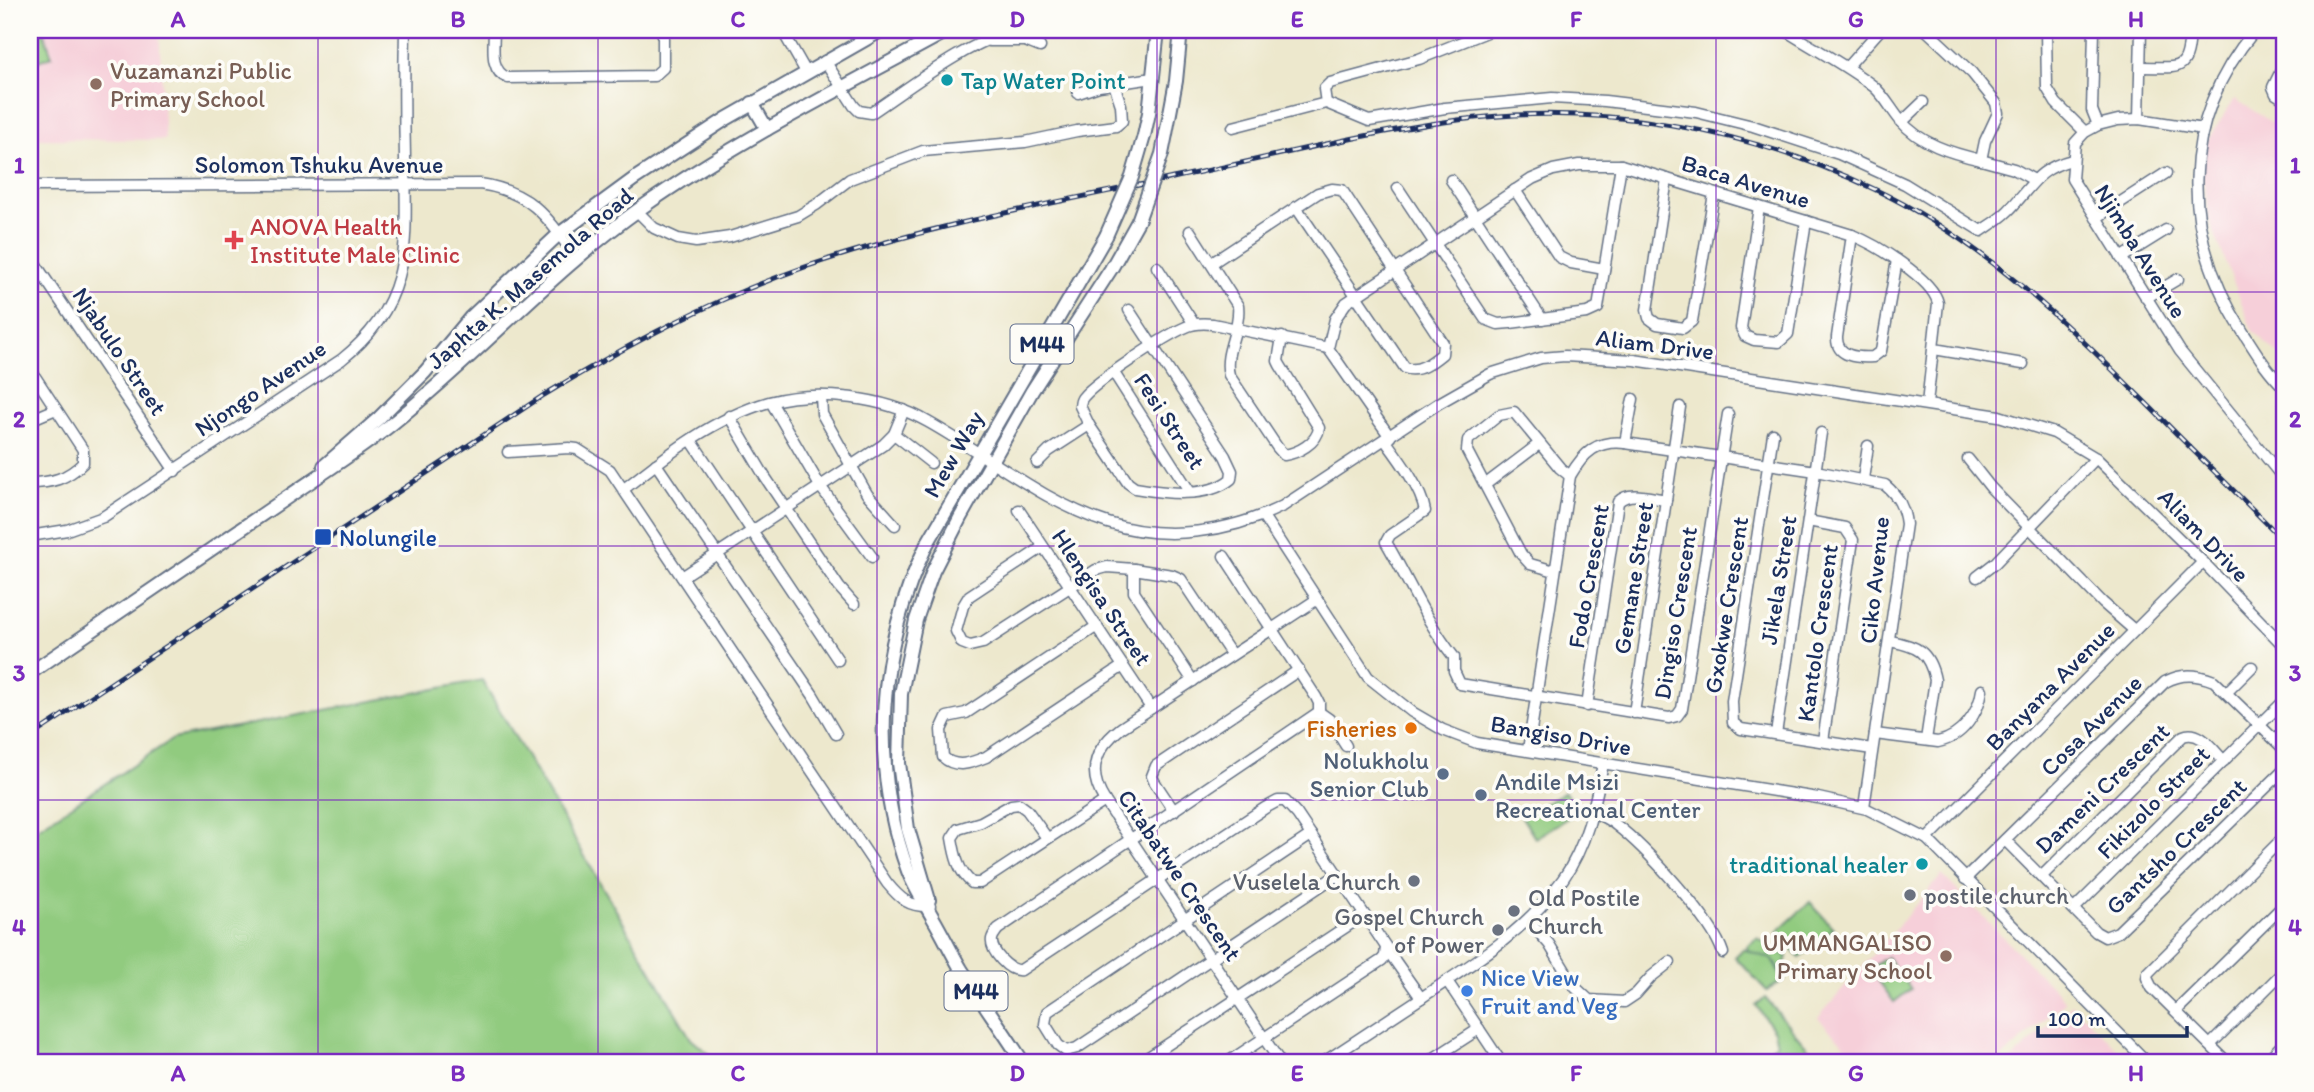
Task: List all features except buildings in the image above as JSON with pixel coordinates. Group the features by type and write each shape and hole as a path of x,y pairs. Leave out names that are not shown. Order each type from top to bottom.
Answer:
{"main road":[{"name":"Japhta K. Masemola Road","path":"295,491 379,418 425,372 471,317 559,233 634,179 752,103 882,30"},
{"name":"Japhta K. Masemola Road","path":"30,673 341,462 394,422 577,259 637,211 767,129 949,30"},
{"name":"Mew Way","path":"1023,1062 961,968 908,871 891,814 883,747 885,685 892,643 905,595 927,544 1106,236 1132,177 1144,136 1158,30"},
{"name":"Mew Way","path":"929,910 908,829 899,752 903,682 916,620 933,570 993,461 1032,391 1111,269 1138,221 1166,134 1176,81 1181,30"},
{"path":"752,103 767,129"}],"street":[{"name":"Njongo Avenue","path":"30,536 86,525 103,517 341,360 358,347 380,322 402,269 406,185 405,30"},
{"path":"494,30 495,67 500,74 508,78 654,76 663,68 663,30"},
{"path":"782,30 807,72"},
{"path":"825,61 859,111 871,113 985,41 1016,30"},
{"path":"1326,103 1324,89 1329,83 1419,59 1492,30"},
{"path":"1789,30 1794,36 1847,68 1878,91 1902,122 1932,145 2014,169 2034,180"},
{"path":"1847,68 1880,30"},
{"path":"1926,30 1972,73 1996,103 1998,113 1985,141 1980,160"},
{"path":"2046,30 2047,88 2056,103 2085,132"},
{"path":"2094,30 2091,110 2098,125"},
{"path":"2139,119 2141,30"},
{"path":"2141,67 2181,65 2189,53 2190,30"},
{"path":"2255,30 2221,81 2203,129 2196,186 2199,223 2206,257 2229,309 2265,367 2284,387"},
{"path":"985,41 1025,41 1040,47"},
{"path":"2284,65 2273,87 2276,94 2284,99"},
{"path":"1078,93 1153,78"},
{"path":"637,211 654,228 678,239 696,242 730,237 798,216 850,179 923,151 1025,142 1116,126 1122,121 1122,110 1114,84"},
{"path":"1233,127 1326,103 1369,121 1445,108 1552,98 1605,101 1696,112 1765,129 1839,154 1905,184 1981,231 2005,214 2034,180 2050,167 2073,160 2075,143 2085,132 2098,125 2139,119 2203,129"},
{"path":"1902,122 1923,102"},
{"name":"Njimba Avenue","path":"2073,160 2074,182 2194,372 2284,479"},
{"name":"Baca Avenue","path":"1328,348 1335,319 1346,303 1515,190 1553,170 1579,165 1621,165 1852,235 1878,247 1896,260 1931,289 1937,298 1939,311 1927,404"},
{"path":"1398,188 1487,321 1498,324 1595,310 1600,303 1621,165"},
{"path":"2096,218 2166,173"},
{"path":"1667,179 1647,310 1649,318 1657,324 1683,328 1692,321 1714,194"},
{"path":"1451,180 1542,319"},
{"name":"Solomon Tshuku Avenue","path":"30,186 480,184 502,188 525,198 559,233 577,259"},
{"path":"1212,263 1296,207 1324,190 1342,190 1443,343 1444,351 1413,371 1405,368 1296,207"},
{"path":"1515,190 1559,257 1571,263 1604,269"},
{"path":"1759,207 1741,328 1745,336 1754,340 1779,342 1788,334 1806,221"},
{"path":"2121,258 2165,230"},
{"path":"1191,231 1237,301 1239,317 1228,372 1284,455 1297,452 1315,439 1319,428 1280,365 1278,358 1282,337"},
{"path":"1852,235 1836,337 1838,347 1843,352 1873,357 1881,351 1896,260"},
{"name":"Njabulo Street","path":"30,256 175,471"},
{"path":"1157,267 1194,324"},
{"path":"2146,298 2178,279"},
{"path":"1129,310 1153,347 1231,466 1232,476 1228,482 1216,487 1190,492 1131,486 1082,413 1082,398 1114,373 1153,347 1194,324 1213,324 1328,348 1388,438 1422,500 1425,511 1393,532 1386,538 1386,542 1428,620 1444,647 1454,657 1454,671 1458,681 1461,685 1472,688 1536,698"},
{"path":"1934,349 2023,364"},
{"name":"Aliam Drive","path":"624,489 656,464 729,416 771,402 821,396 853,398 904,410 928,421 1068,506 1108,523 1172,533 1205,531 1263,516 1301,496 1471,383 1490,374 1541,358 1593,356 1927,404 2015,420 2054,433 2096,458 2203,562 2284,646"},
{"path":"30,369 83,450 83,463 69,474 53,482 30,483"},
{"name":"Fesi Street","path":"1114,373 1190,492"},
{"path":"821,396 822,414 867,494 895,525"},
{"path":"1625,443 1633,399"},
{"path":"771,402 820,486 872,557"},
{"path":"1674,450 1680,407"},
{"path":"30,420 56,409"},
{"path":"682,577 883,444 894,434 904,410"},
{"path":"1555,570 1535,566 1525,560 1466,448 1469,438 1503,412 1514,412 1560,468 1570,475"},
{"path":"1721,458 1728,414"},
{"path":"729,416 749,452 839,587 854,604"},
{"path":"1037,463 1089,425"},
{"name":"Jikela Street","path":"1776,734 1821,433"},
{"path":"894,434 931,463"},
{"name":"Gxokwe Crescent","path":"1773,434 1731,716 1733,723 1741,729 1872,749"},
{"path":"691,440 838,660"},
{"name":"Ciko Avenue","path":"1528,750 1570,475 1586,452 1596,445 1613,442 1816,471 1885,485 1897,497 1905,513 1906,524 1890,641 1864,807"},
{"path":"1486,484 1539,444"},
{"path":"1863,479 1868,446"},
{"path":"508,452 561,447 577,449 610,470 887,883 904,902 929,910"},
{"name":"Gemane Street","path":"1634,713 1674,450"},
{"name":"Dingiso Crescent","path":"1536,698 1669,718 1677,716 1682,709 1721,458"},
{"path":"1977,577 1995,563 2096,458"},
{"path":"1968,459 1991,488 2103,603 2134,630"},
{"path":"656,464 813,695 836,734"},
{"name":"Fodo Crescent","path":"1587,706 1618,502 1624,496 1631,495 1666,500"},
{"name":"Hlengisa Street","path":"1018,510 1151,708"},
{"name":"Bangiso Drive","path":"1263,516 1368,677 1412,712 1443,730 1477,743 1697,777 1864,807 1927,839 2147,1062"},
{"name":"Kantolo Crescent","path":"1808,521 1845,528 1853,540 1823,741"},
{"path":"1043,547 969,596 956,628 959,640 970,646 983,643 1101,568 1134,569 1181,579 1231,654"},
{"path":"1224,556 1299,670 1319,703 1319,712"},
{"name":"Banyana Avenue","path":"1927,839 2203,562"},
{"path":"1134,569 1134,592 1193,681"},
{"name":"Citabatwe Crescent","path":"1280,1062 1105,801 1096,782 1095,768 1098,751 1111,736 1316,600"},
{"path":"1097,626 966,713 947,717 941,730 943,757 948,762 962,764 986,757 1123,666"},
{"path":"1890,641 1916,647 1924,655 1934,674 1926,740"},
{"path":"2227,692 2252,667"},
{"path":"1174,811 1152,776 1156,766 1299,670"},
{"name":"Cosa Avenue","path":"1965,879 2165,682 2173,678 2199,675 2214,681 2284,749"},
{"path":"1875,734 1946,741 1958,732 1978,708 1982,690"},
{"path":"2260,725 2284,701"},
{"path":"1319,712 1329,719 1346,746"},
{"path":"1319,712 998,929 992,940 993,946 1007,967 1021,970 1284,800 1290,804 1421,998"},
{"name":"Fikizolo Street","path":"2074,909 2260,725"},
{"name":"Dameni Crescent","path":"2042,876 2183,736 2189,733 2196,735 2224,761"},
{"path":"1324,1062 1511,937 1528,920 1563,879 1579,850 1592,812 1603,764"},
{"name":"Gantsho Crescent","path":"2005,840 2105,937 2118,932 2284,770"},
{"path":"1047,838 1019,803 957,829 952,838 957,863 968,879 976,883 985,881 1105,801"},
{"path":"1592,812 1607,818 1626,832 1712,928 1723,953"},
{"path":"1311,835 1047,1012 1045,1024 1058,1045 1066,1051 1077,1048 1337,875"},
{"path":"2227,1062 2148,983 2148,973 2284,837"},
{"path":"2176,1011 2284,905"},
{"path":"1141,1062 1364,915"},
{"path":"1528,920 1549,944 1572,983 1589,1000 1625,1002 1670,962"},
{"path":"1228,1062 1382,960 1386,947"},
{"path":"2210,1045 2284,971"},
{"path":"1447,981 1501,1062"},
{"path":"1432,1061 1479,1029"},
{"path":"2265,1062 2284,1043"}],"shaded area":[{"name":"Vuzamanzi Public Primary School","path":"30,30 159,30 165,140 30,139"},
{"path":"2235,99 2284,130 2284,360 2252,330 2209,219 2199,152"},
{"name":"UMMANGALISO Primary School","path":"1942,875 2066,1001 1997,1062 1861,1062 1818,1018"},
{"path":"2072,1004 2131,1062 2009,1062"}],"green space":[{"path":"43,30 52,56 30,64 30,31"},
{"path":"482,680 691,1039 719,1062 30,1062 30,833 173,739"},
{"path":"1565,792 1577,812 1535,838 1522,817"},
{"path":"1810,902 1833,928 1800,958 1777,932"},
{"path":"1757,938 1787,956 1786,974 1783,975 1772,959 1748,951 1747,946"},
{"path":"1743,949 1771,959 1785,979 1767,991 1735,957"},
{"path":"1887,957 1911,989 1894,1002 1870,969"},
{"path":"1765,998 1820,1062 1749,1062 1777,1043 1774,1031 1756,1005"}],"railway":[{"path":"30,737 544,395 639,341 737,293 850,252 988,217 1386,132 1458,120 1511,115 1618,118 1723,136 1775,150 1825,168 1914,210 1989,260 2057,317 2284,541"}],"place":[{"name":"Tap Water Point","path":"947,80"},
{"name":"Vuzamanzi Public Primary School","path":"96,84"},
{"name":"ANOVA Health Institute Male Clinic","path":"234,240"},
{"name":"Nolungile","path":"323,537"},
{"name":"Fisheries","path":"1411,728"},
{"name":"Nolukholu Senior Club","path":"1443,774"},
{"name":"Andile Msizi Recreational Center","path":"1481,795"},
{"name":"traditional healer","path":"1922,864"},
{"name":"Vuselela Church","path":"1414,881"},
{"name":"postile church","path":"1910,895"},
{"name":"Old Postile Church","path":"1514,911"},
{"name":"Gospel Church of Power","path":"1498,930"},
{"name":"UMMANGALISO Primary School","path":"1946,956"},
{"name":"Nice View Fruit and Veg","path":"1467,991"}]}
